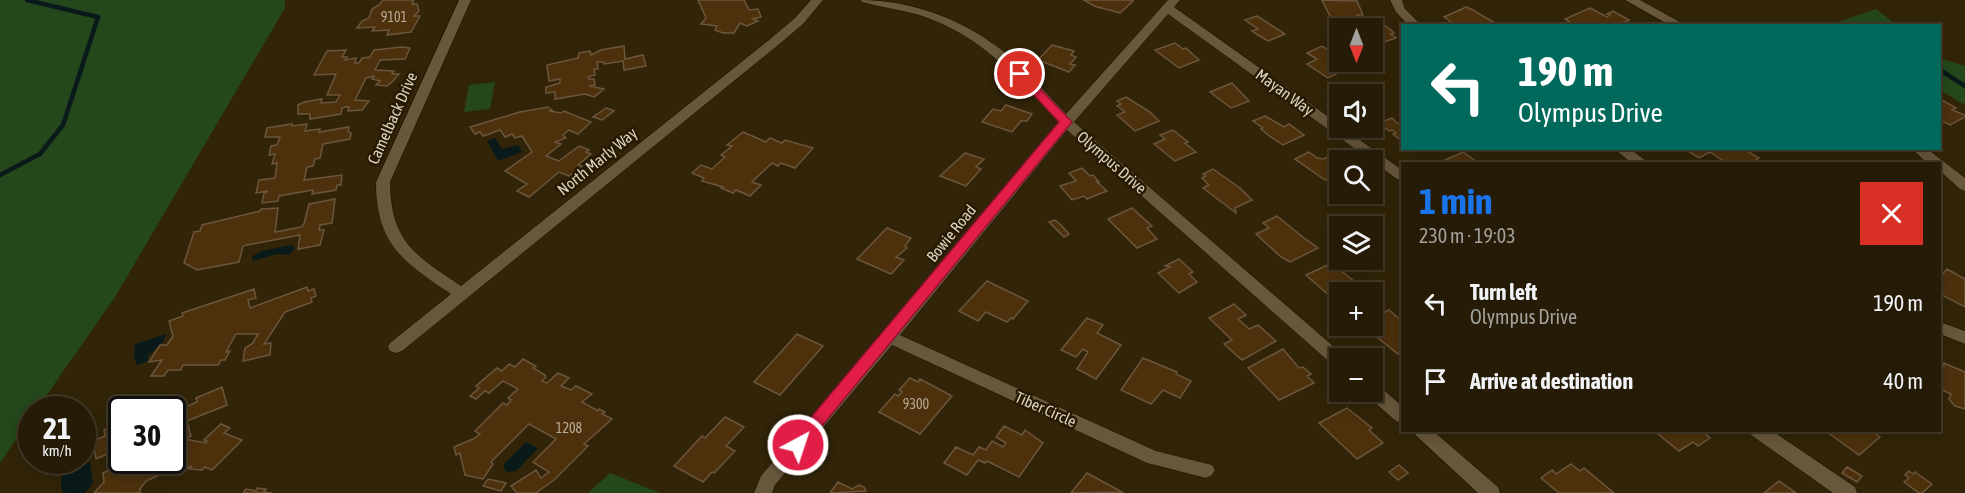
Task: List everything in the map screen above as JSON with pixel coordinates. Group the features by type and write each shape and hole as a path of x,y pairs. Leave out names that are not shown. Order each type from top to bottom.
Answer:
{"street":[{"name":"Camelback Drive","path":"461,293 411,260 401,249 389,230 382,196 383,182 465,0"},
{"name":"North Marly Way","path":"396,347 773,44 803,17 817,0"},
{"name":"Olympus Drive","path":"866,0 928,14 971,33 1005,58 1066,122 1329,351"},
{"path":"1396,0 1400,10 1414,24"},
{"path":"1631,0 1677,24"},
{"name":"Bowie Road","path":"763,493 767,481 1066,122 1171,4"},
{"name":"Mayan Way","path":"1171,4 1401,175"},
{"path":"1622,150 1640,162"},
{"path":"1920,150 1936,162"},
{"path":"1941,166 1965,186"},
{"path":"1941,328 1965,338"},
{"name":"Tiber Circle","path":"889,337 1153,458 1206,470"},
{"path":"1383,400 1401,415"},
{"path":"1421,432 1491,493"},
{"path":"1760,432 1848,493"}],"green space":[{"path":"0,0 285,0 285,8 115,297 46,396 18,396 18,436 0,463"},
{"path":"1876,9 1896,24 1832,24"},
{"path":"1941,58 1965,66 1965,105 1941,91"},
{"path":"495,82 490,109 464,112 469,85"},
{"path":"610,473 660,493 588,493"}],"shaded area":[{"path":"495,138 502,149 518,145 522,152 498,161 487,141"},
{"path":"291,245 295,248 289,255 277,254 252,261 253,256 262,251"},
{"path":"166,334 163,342 148,356 148,361 137,365 134,356 135,344"},
{"path":"526,442 538,448 516,471 506,472 503,465"},
{"path":"64,474 92,474 93,483 85,493 63,493"}],"building":[{"path":"383,0 414,0 412,4 417,4 419,11 414,16 420,16 411,32 387,35 389,30 372,31 375,27 357,28 362,21 369,18 372,9"},
{"path":"698,0 744,0 749,10 758,9 761,17 753,19 758,21 747,26 740,23 734,33 723,33 715,30 717,26 701,24 706,18"},
{"path":"1084,0 1133,1 1120,13 1094,6"},
{"path":"1322,0 1357,1 1363,15 1357,15 1358,18 1331,18"},
{"path":"1466,7 1497,24 1454,24 1444,17"},
{"path":"1590,8 1607,17 1610,15 1607,14 1613,11 1629,20 1621,24 1573,24 1565,19"},
{"path":"1257,16 1285,34 1268,41 1258,35 1252,31 1258,29 1245,20"},
{"path":"1383,24 1394,33 1391,34 1396,38 1383,42"},
{"path":"1175,43 1183,49 1186,48 1199,60 1179,68 1155,50"},
{"path":"1052,45 1074,51 1071,55 1076,57 1070,64 1075,65 1069,72 1038,60"},
{"path":"624,46 625,59 643,55 646,66 624,70 623,61 604,64 597,62 598,69 594,69 595,75 588,77 594,79 595,85 589,86 604,89 594,97 585,94 555,99 555,92 546,93 546,87 560,83 560,79 549,81 547,65 578,58 579,53 590,51 591,55 601,50"},
{"path":"1322,46 1329,51 1329,72 1341,72 1328,78 1307,64 1317,59 1307,53"},
{"path":"410,48 405,59 380,60 375,70 394,71 392,74 399,74 392,82 387,86 376,85 380,81 372,79 374,76 366,78 355,100 369,101 362,110 348,111 349,107 345,107 342,108 341,114 310,119 310,114 298,114 298,105 304,102 322,99 321,103 336,102 340,95 327,95 336,74 314,75 327,51 346,50 342,57 347,57 345,60 356,58 355,63 359,63 362,58 370,57 374,50"},
{"path":"1232,83 1249,101 1231,108 1210,92"},
{"path":"1126,97 1150,112 1159,121 1135,131 1117,115 1125,112 1117,106 1121,104 1117,101"},
{"path":"1941,100 1956,108 1952,110 1965,115 1950,125 1941,120"},
{"path":"1006,105 1032,114 1027,121 1021,121 1012,132 982,122 993,109 1001,111"},
{"path":"548,107 552,110 550,111 561,113 564,111 591,122 578,134 569,130 563,135 566,138 555,142 561,144 546,156 559,161 579,146 589,150 586,152 591,154 578,165 582,166 569,176 559,172 529,197 517,191 527,184 505,171 532,152 522,136 515,138 512,134 505,137 500,130 483,136 480,132 475,134 470,127 520,112"},
{"path":"606,108 614,111 602,120 593,117"},
{"path":"1265,116 1284,127 1289,124 1304,135 1283,145 1253,121"},
{"path":"1392,118 1401,126 1401,140 1393,134 1396,133 1383,126 1383,121"},
{"path":"292,124 292,126 307,124 305,131 320,129 319,132 349,127 350,139 323,144 320,158 315,159 313,166 307,167 304,180 342,175 341,185 337,185 336,190 312,194 313,190 279,196 278,201 262,203 264,193 268,191 256,193 259,180 275,178 277,163 272,164 275,154 269,155 271,146 277,145 280,137 265,137 267,128"},
{"path":"1173,130 1196,152 1175,161 1154,144 1165,139 1160,135"},
{"path":"743,132 766,142 770,138 782,143 785,140 813,148 795,168 781,163 778,166 772,163 752,182 761,185 750,196 736,190 733,193 721,188 723,187 702,181 704,178 692,173 701,165 712,169 725,157 721,155 732,146 727,145"},
{"path":"1686,150 1745,150 1759,158 1752,162 1725,162 1710,152 1699,158"},
{"path":"1309,152 1317,158 1329,156 1329,180 1325,180 1295,159"},
{"path":"1463,152 1477,162 1441,162"},
{"path":"965,153 984,159 976,167 981,169 966,186 940,176"},
{"path":"1082,168 1090,176 1093,175 1107,191 1087,199 1084,196 1072,200 1060,186 1076,181 1069,173"},
{"path":"1213,169 1240,188 1252,200 1235,208 1236,213 1203,188 1209,185 1202,178 1206,176 1203,174"},
{"path":"335,199 332,223 320,225 319,230 324,230 320,245 298,249 300,235 243,246 239,262 197,270 184,263 194,232 200,231 202,225 261,209 278,208 275,232 301,227 304,224 309,204"},
{"path":"1132,208 1152,226 1147,228 1157,239 1137,248 1108,219"},
{"path":"1277,216 1318,248 1290,262 1281,257 1256,234 1269,228 1263,223"},
{"path":"1055,220 1069,234 1064,237 1049,222"},
{"path":"887,228 911,238 905,246 907,248 896,257 904,260 891,274 857,259"},
{"path":"1179,259 1193,272 1189,274 1197,282 1179,293 1158,273 1170,267 1165,266"},
{"path":"1329,264 1329,270 1340,270 1355,282 1329,282 1329,295 1306,275"},
{"path":"1947,269 1965,279 1965,307 1941,295 1941,276"},
{"path":"987,281 1028,301 1013,319 1007,322 986,312 978,321 959,311"},
{"path":"307,287 308,291 314,289 316,296 311,298 312,302 285,312 264,344 271,343 270,355 243,361 245,348 252,344 258,334 236,334 226,352 230,351 225,360 221,360 218,365 183,365 181,370 168,370 164,376 151,376 162,360 149,362 160,345 167,345 173,336 169,321 183,316 182,313 254,289 256,298 248,300 250,308"},
{"path":"1234,304 1246,315 1238,319 1249,329 1258,325 1276,341 1242,360 1224,344 1232,340 1209,318"},
{"path":"1389,310 1401,320 1401,352 1398,354 1376,336 1383,336 1383,313"},
{"path":"1087,318 1103,325 1097,333 1121,345 1096,379 1077,369 1088,352 1083,349 1076,357 1061,350"},
{"path":"797,334 823,346 780,395 754,382"},
{"path":"1283,349 1299,368 1303,367 1311,374 1307,376 1314,383 1279,400 1248,368"},
{"path":"1143,358 1177,372 1176,374 1191,381 1180,398 1163,390 1151,404 1121,390"},
{"path":"523,359 536,366 533,368 545,375 542,381 547,383 558,373 569,378 561,386 571,390 576,386 592,394 582,402 598,411 599,409 605,412 602,414 612,419 584,444 588,446 554,480 536,493 517,493 511,486 536,470 541,478 549,472 533,462 556,439 529,424 491,462 493,464 483,479 465,475 460,453 456,455 454,447 480,434 475,431 503,403 507,405 511,400 508,398 518,389 503,381 489,393 485,391 476,399 470,396 479,388 476,386 497,368 502,371 509,364 515,367"},
{"path":"1944,363 1965,372 1965,409 1955,406 1949,399 1951,394 1941,389 1941,364 1944,366"},
{"path":"910,378 918,382 920,379 952,396 920,434 879,412 895,394 898,396 902,392 899,390"},
{"path":"222,387 227,405 187,421 191,436 186,438 186,407 197,402 196,398"},
{"path":"1347,408 1372,428 1369,430 1383,443 1357,459 1319,423"},
{"path":"725,417 744,427 726,446 735,451 714,473 712,472 703,482 674,466 702,436 705,438"},
{"path":"221,424 230,428 224,433 242,440 212,470 205,467 202,470 189,469 192,466 186,469 186,439 206,443 207,441 204,440"},
{"path":"1004,426 1022,435 1025,430 1043,443 1019,477 987,461 985,463 978,460 967,475 944,463 956,447 973,455 979,447 986,450 992,441 1003,447 1006,443 996,437"},
{"path":"108,428 108,454 96,459 96,440 105,436 104,430"},
{"path":"1655,432 1703,432 1710,438 1698,446 1693,442 1679,451"},
{"path":"1827,432 1873,432 1880,437 1859,455"},
{"path":"1571,464 1580,471 1584,468 1614,493 1559,493 1541,478 1552,470 1556,474"},
{"path":"1399,465 1408,473 1398,480 1389,472"},
{"path":"1847,467 1862,476 1857,482 1842,473"},
{"path":"108,470 108,474 162,474 146,481 140,493 94,493 104,482 103,473"},
{"path":"1909,471 1913,474 1915,472 1932,484 1919,493 1904,482 1909,478 1905,475"},
{"path":"1087,473 1122,492 1071,493"},
{"path":"488,479 506,483 501,491 483,486"},
{"path":"1779,481 1796,493 1764,493"},
{"path":"838,482 852,489 859,485 866,491 830,493"},
{"path":"257,488 266,489 264,492 272,493 243,493 246,489 256,491"}],"waterway":[{"path":"0,175 40,154 63,125 98,17 27,0"},
{"path":"1941,71 1965,86"}],"route":[{"path":"798,445 1066,122 1020,74"}]}
